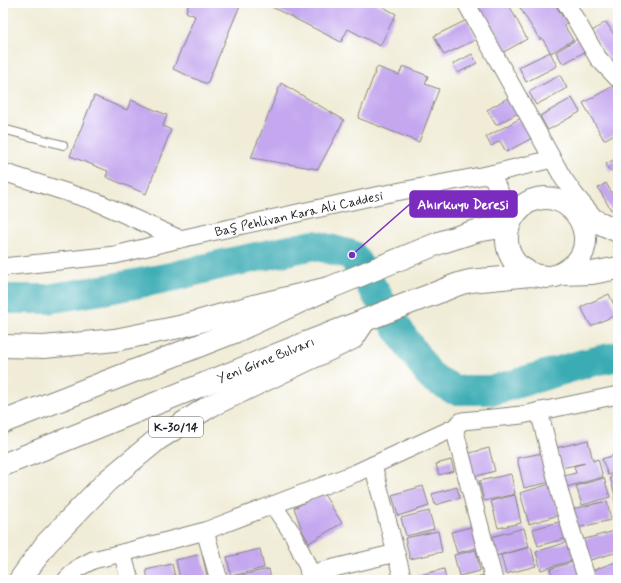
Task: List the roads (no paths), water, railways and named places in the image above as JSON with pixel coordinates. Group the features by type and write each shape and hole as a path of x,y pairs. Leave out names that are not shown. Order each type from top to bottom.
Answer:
{"main road":[{"path":"618,231 561,201 543,198 532,200 522,206 511,220 507,238 509,250 514,261 523,269 534,275 548,277 561,274 592,273 618,268"},
{"path":"561,274 572,267 581,256 583,250 585,243 582,211"},
{"path":"3,422 234,332 329,288 439,243 511,220"},
{"name":"Yeni Girne Bulvarı","path":"3,465 365,320 467,281 534,275"},
{"path":"3,346 44,347 115,340 178,327 254,306 329,288"},
{"name":"K-30/14","path":"20,580 46,544 107,481 158,439 210,406 353,338 365,320"}],"street":[{"path":"466,3 582,211"},
{"path":"569,4 598,58 618,79"},
{"name":"Baş Pehlivan Kara Ali Caddesi","path":"3,267 115,255 180,239 375,196 491,174 552,159"},
{"path":"3,172 97,202 180,239"},
{"path":"491,174 511,220"},
{"path":"66,580 78,568 93,560 205,531 356,473 454,428 462,421 522,415 618,396"},
{"path":"539,412 561,497 587,580"},
{"path":"454,428 494,580"},
{"path":"373,465 404,580"},
{"path":"273,505 294,536 307,565 310,577 396,553"},
{"path":"205,531 219,580"},
{"path":"122,553 130,580"}],"lane":[{"path":"3,129 63,145"}],"waterway":[{"path":"3,299 47,299 108,289 171,277 223,264 314,245 352,255 401,334 431,377 455,390 494,390 583,364 618,356"}],"place":[{"name":"Ahırkuyu Deresi","path":"352,255"}]}
